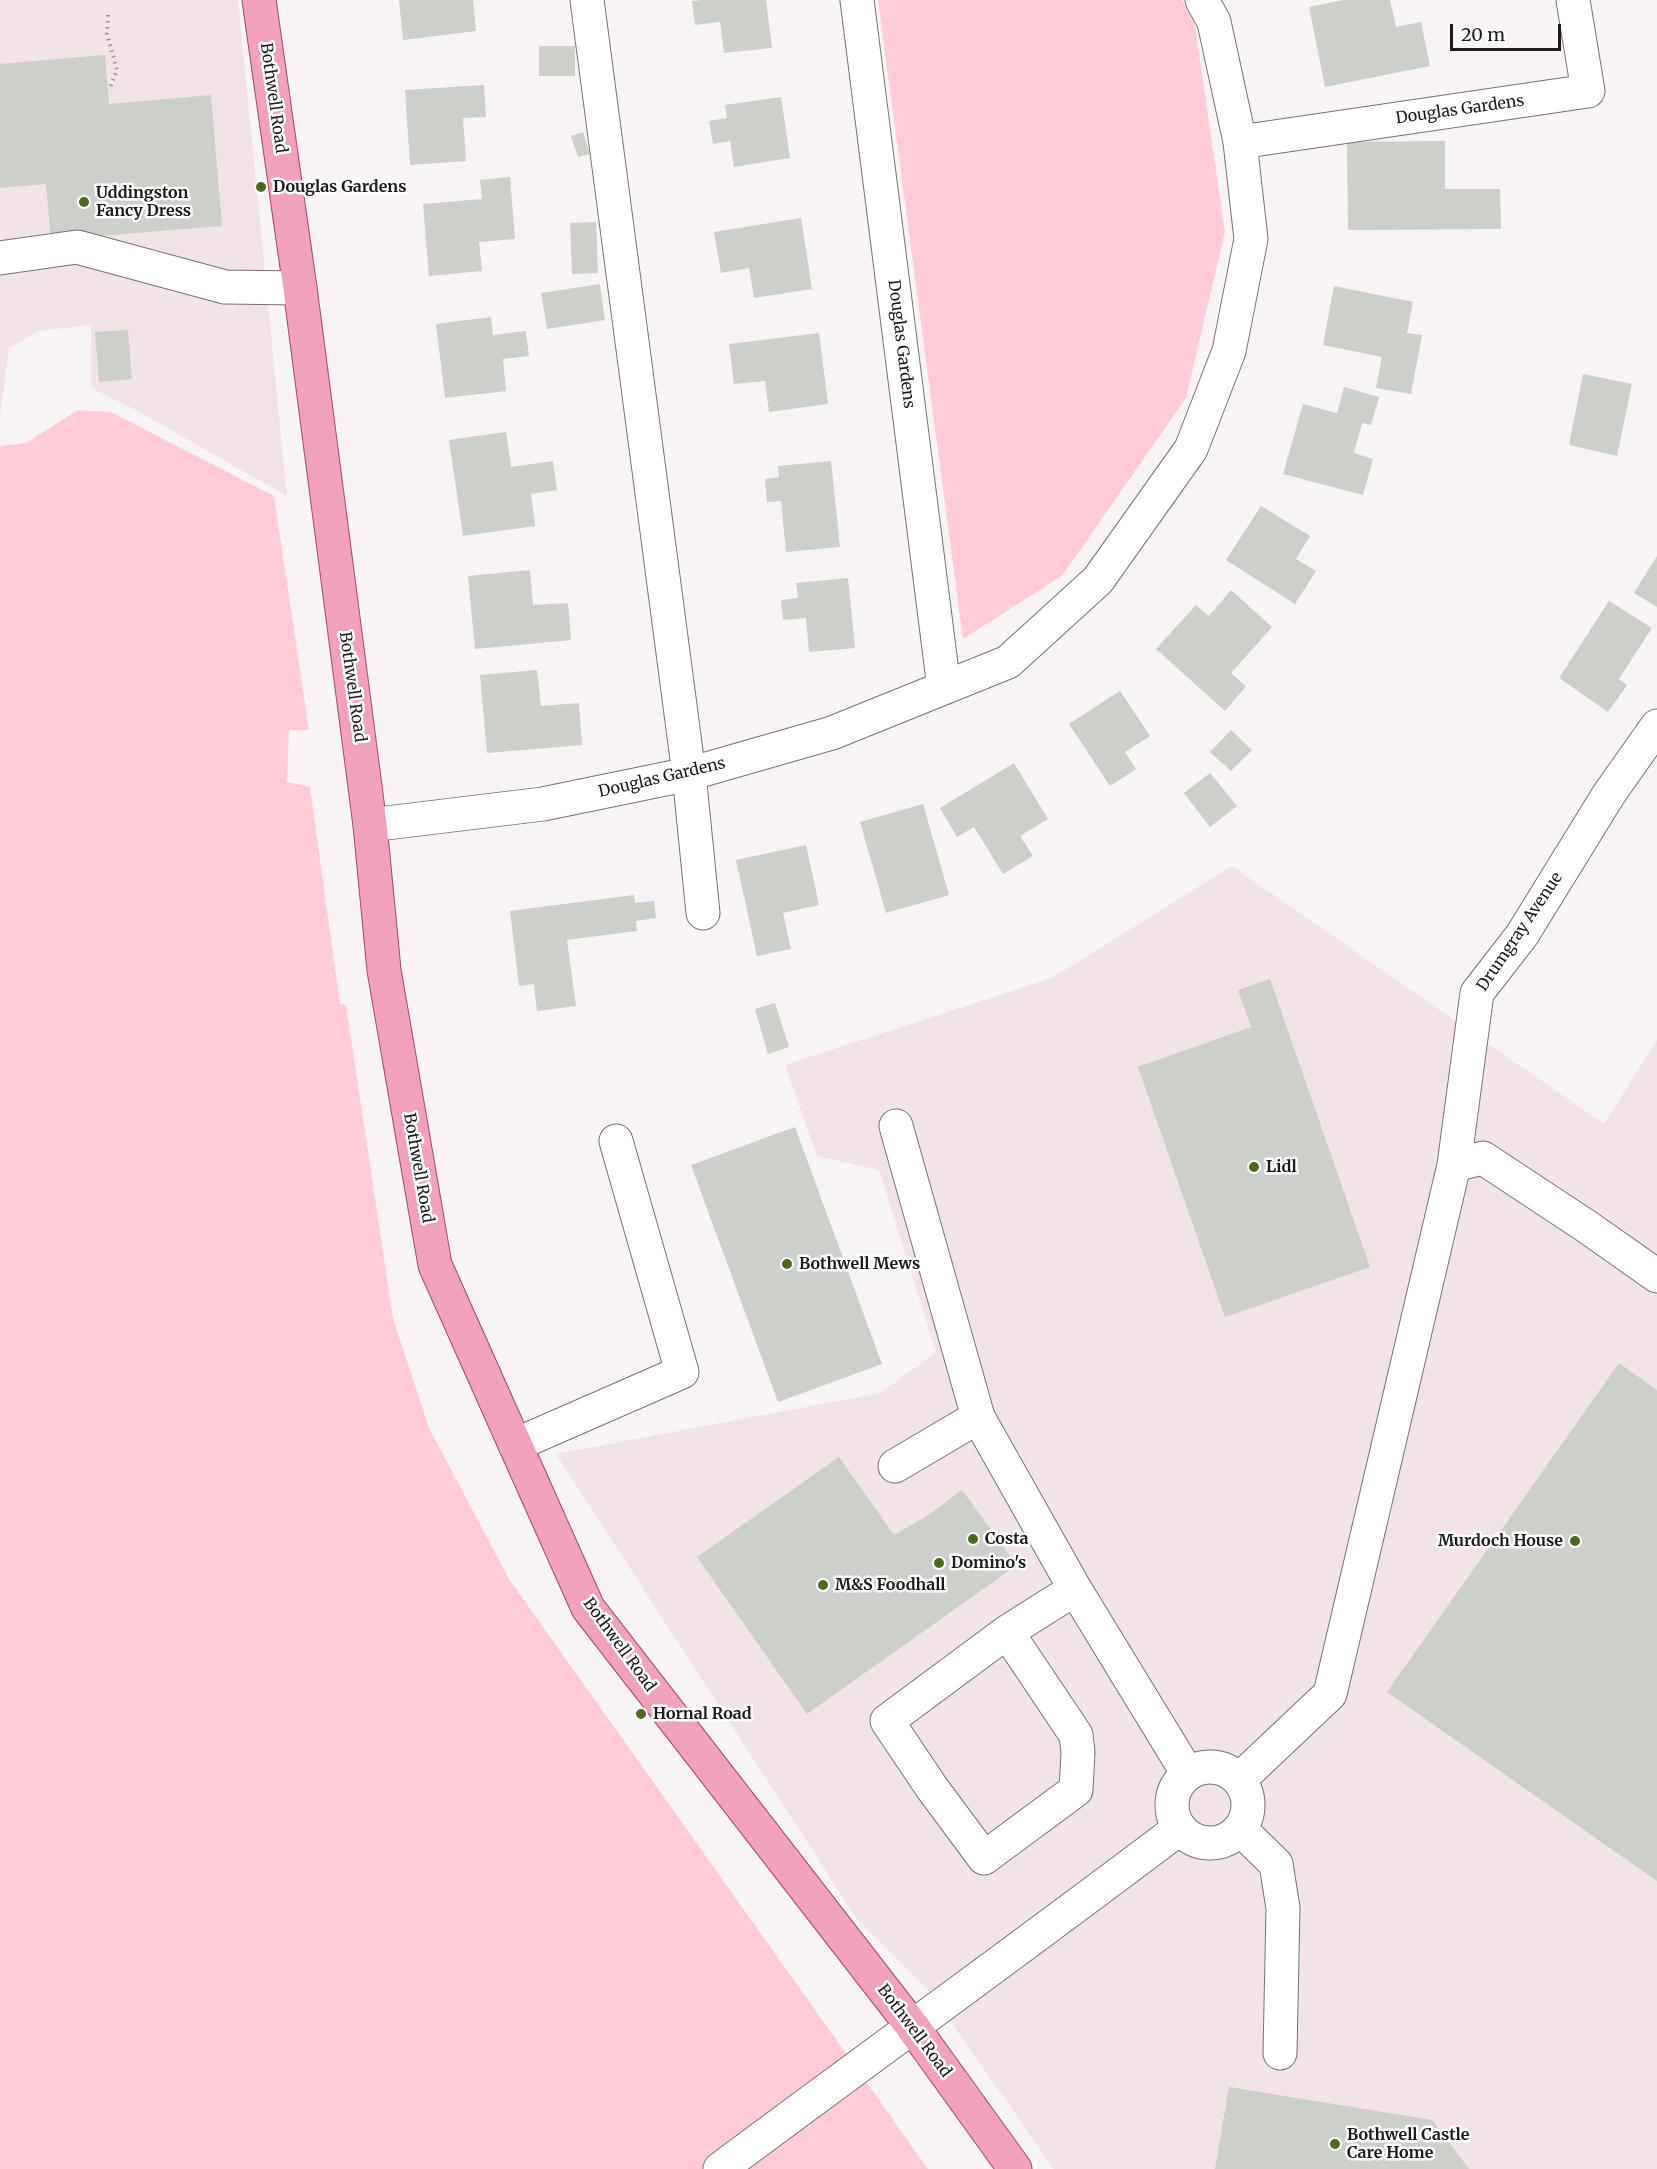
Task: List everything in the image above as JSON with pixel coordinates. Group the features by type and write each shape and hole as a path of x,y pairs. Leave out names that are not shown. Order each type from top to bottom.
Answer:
{"main road":[{"name":"Bothwell Road","path":"259,0 300,288 370,825 384,970 435,1265 588,1608 912,2026 1015,2169"}],"street":[{"path":"587,0 689,774 703,913"},
{"name":"Douglas Gardens","path":"857,0 944,688"},
{"name":"Douglas Gardens","path":"370,825 543,804 689,774 832,733 1008,662 1098,580 1191,449 1229,351 1251,239 1240,142 1214,22 1202,0"},
{"name":"Douglas Gardens","path":"1240,142 1588,91 1573,0"},
{"path":"0,258 76,247 225,287 300,288"},
{"name":"Drumgray Avenue","path":"1239,1780 1330,1694 1454,1165 1477,993 1522,935 1609,794 1657,726"},
{"path":"896,1126 978,1417 1075,1589 1188,1774"},
{"path":"516,1445 682,1372 616,1141"},
{"path":"1454,1165 1483,1158 1657,1276"},
{"path":"895,1466 978,1417"},
{"path":"1007,1632 1076,1734 1078,1752 1076,1790 984,1858 887,1722 1007,1632 1075,1589"},
{"path":"1214,1766 1227,1770 1239,1780 1246,1791 1249,1804 1247,1817 1240,1829 1232,1836 1220,1842 1207,1843 1194,1839 1180,1828 1173,1816 1172,1803 1174,1790 1188,1774 1200,1767 1214,1766"},
{"path":"720,2169 912,2026 988,1973 1180,1828"},
{"path":"1240,1829 1276,1863 1283,1908 1280,2053"}],"path":[{"path":"108,15 107,34 117,70 109,90"}],"shaded area":[{"path":"0,0 238,0 287,496 134,409 91,388 91,325 38,331 9,348 0,416"},
{"path":"878,0 1182,0 1195,26 1225,232 1186,398 1062,576 963,639"},
{"path":"78,410 111,412 274,496 309,730 289,730 287,782 310,787 340,1004 346,1005 393,1318 429,1428 509,1579 928,2169 0,2169 0,446 26,443"},
{"path":"1232,866 1604,1124 1657,1040 1657,2169 1054,2169 929,1991 857,1919 556,1454 881,1393 936,1352 879,1170 817,1156 785,1065 1052,978"}],"building":[{"path":"399,0 473,0 476,31 403,40"},
{"path":"766,0 772,48 724,53 720,22 695,25 692,1"},
{"path":"1343,0 1390,0 1396,27 1421,22 1430,66 1325,87 1309,7"},
{"path":"539,46 575,46 575,76 539,76"},
{"path":"105,55 109,104 211,95 222,226 51,240 46,184 0,188 0,64"},
{"path":"484,85 486,117 463,118 466,161 410,165 405,90"},
{"path":"781,97 790,158 734,167 730,141 713,144 709,121 727,118 725,105"},
{"path":"583,132 590,154 578,157 571,136"},
{"path":"1445,141 1445,189 1500,189 1501,229 1348,230 1347,142"},
{"path":"510,177 515,239 479,242 482,271 429,276 423,204 482,199 480,180"},
{"path":"801,218 812,289 754,298 749,268 721,273 714,232"},
{"path":"596,222 598,273 572,274 570,223"},
{"path":"600,284 605,320 547,329 541,293"},
{"path":"1334,286 1413,302 1407,333 1422,335 1411,394 1376,388 1382,357 1323,345"},
{"path":"491,317 493,335 526,331 529,356 503,359 506,391 445,398 436,324"},
{"path":"128,330 132,379 99,382 95,332"},
{"path":"819,333 828,404 769,412 765,381 734,384 729,344"},
{"path":"1583,374 1632,384 1617,456 1569,445"},
{"path":"1344,387 1379,397 1371,425 1362,423 1354,453 1373,459 1363,495 1283,474 1303,404 1337,413"},
{"path":"506,432 511,467 553,461 557,490 531,494 535,526 463,536 449,440"},
{"path":"831,461 840,547 786,552 781,501 767,502 765,479 779,477 778,466"},
{"path":"1261,506 1310,536 1296,559 1316,571 1295,604 1226,560"},
{"path":"1657,556 1657,607 1634,593"},
{"path":"530,570 533,605 568,603 571,640 475,649 468,576"},
{"path":"848,578 855,648 809,652 806,618 783,620 781,600 798,598 796,583"},
{"path":"1231,590 1272,627 1231,673 1246,686 1225,711 1156,649 1196,605 1209,616"},
{"path":"1609,601 1652,628 1619,679 1627,685 1608,712 1559,678"},
{"path":"537,670 541,706 579,703 582,745 487,753 480,675"},
{"path":"1120,691 1150,736 1125,752 1136,769 1110,786 1069,724"},
{"path":"1231,730 1252,750 1231,771 1210,752"},
{"path":"1014,763 1048,819 1020,836 1033,856 1003,874 974,827 957,837 940,808"},
{"path":"1210,773 1237,806 1210,827 1184,793"},
{"path":"923,804 949,895 886,913 860,822"},
{"path":"806,845 819,905 783,913 791,949 757,956 736,860"},
{"path":"634,895 635,903 654,901 656,918 636,921 637,931 567,940 576,1006 537,1011 534,984 519,986 510,911"},
{"name":"Lidl","path":"1270,979 1370,1267 1225,1317 1138,1067 1251,1027 1238,990"},
{"path":"775,1003 789,1047 768,1054 755,1009"},
{"name":"Bothwell Mews","path":"795,1127 882,1364 778,1402 691,1165"},
{"name":"Murdoch House","path":"1619,1363 1657,1390 1657,1881 1387,1692"},
{"name":"M&S Foodhall","path":"839,1457 894,1535 930,1514 962,1490 1017,1565 807,1714 697,1557"},
{"name":"Bothwell Castle Care Home","path":"1229,2087 1432,2120 1469,2169 1215,2169"}],"place":[{"name":"Douglas Gardens","path":"261,187"},
{"name":"Uddingston Fancy Dress","path":"84,202"},
{"name":"Lidl","path":"1254,1167"},
{"name":"Bothwell Mews","path":"787,1264"},
{"name":"Costa","path":"973,1539"},
{"name":"Murdoch House","path":"1575,1541"},
{"name":"Domino's","path":"939,1563"},
{"name":"M&S Foodhall","path":"823,1585"},
{"name":"Hornal Road","path":"641,1714"},
{"name":"Bothwell Castle Care Home","path":"1335,2144"}]}
